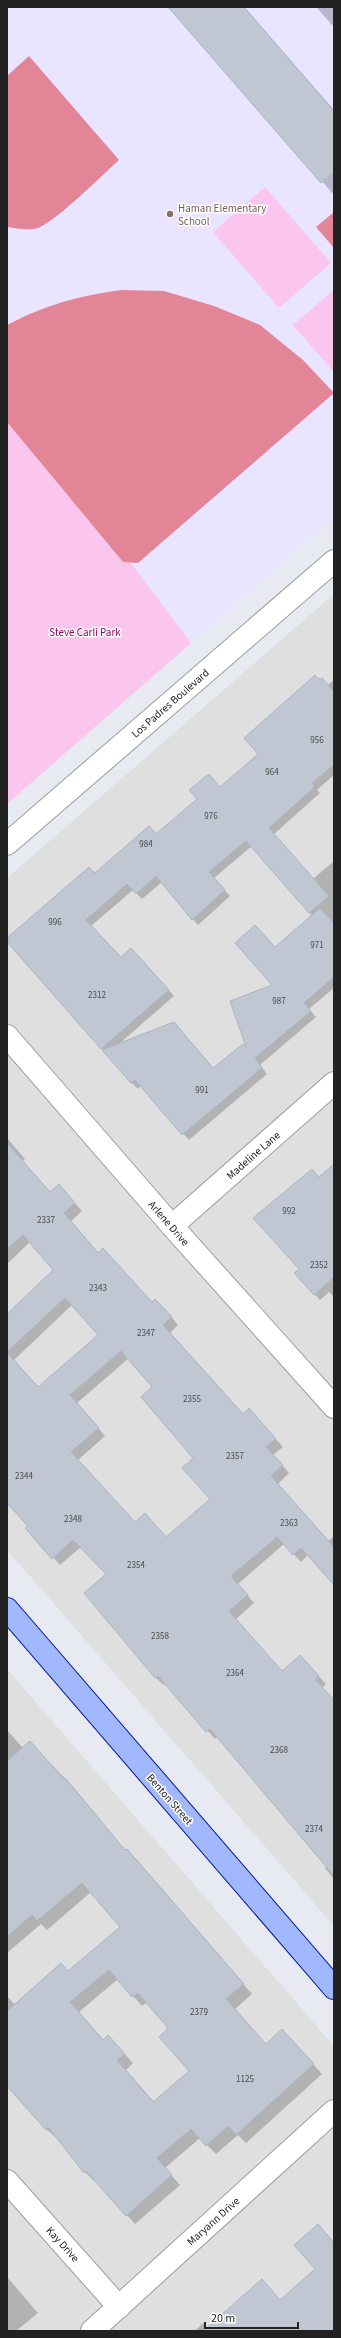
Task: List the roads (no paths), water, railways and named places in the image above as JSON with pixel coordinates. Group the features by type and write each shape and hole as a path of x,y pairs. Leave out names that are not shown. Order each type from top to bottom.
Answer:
{"main road":[{"name":"Benton Street","path":"7,1609 334,1988"}],"street":[{"name":"Los Padres Boulevard","path":"7,844 334,561"},
{"name":"Arlene Drive","path":"7,1036 172,1226 334,1407"},
{"name":"Madeline Lane","path":"172,1226 334,1083"},
{"name":"Maryann Drive","path":"92,2331 334,2111"},
{"name":"Kay Drive","path":"7,2181 119,2307"}],"place":[{"name":"Haman Elementary School","path":"170,214"}],"park label":[{"name":"Steve Carli Park","path":"85,632"}]}
